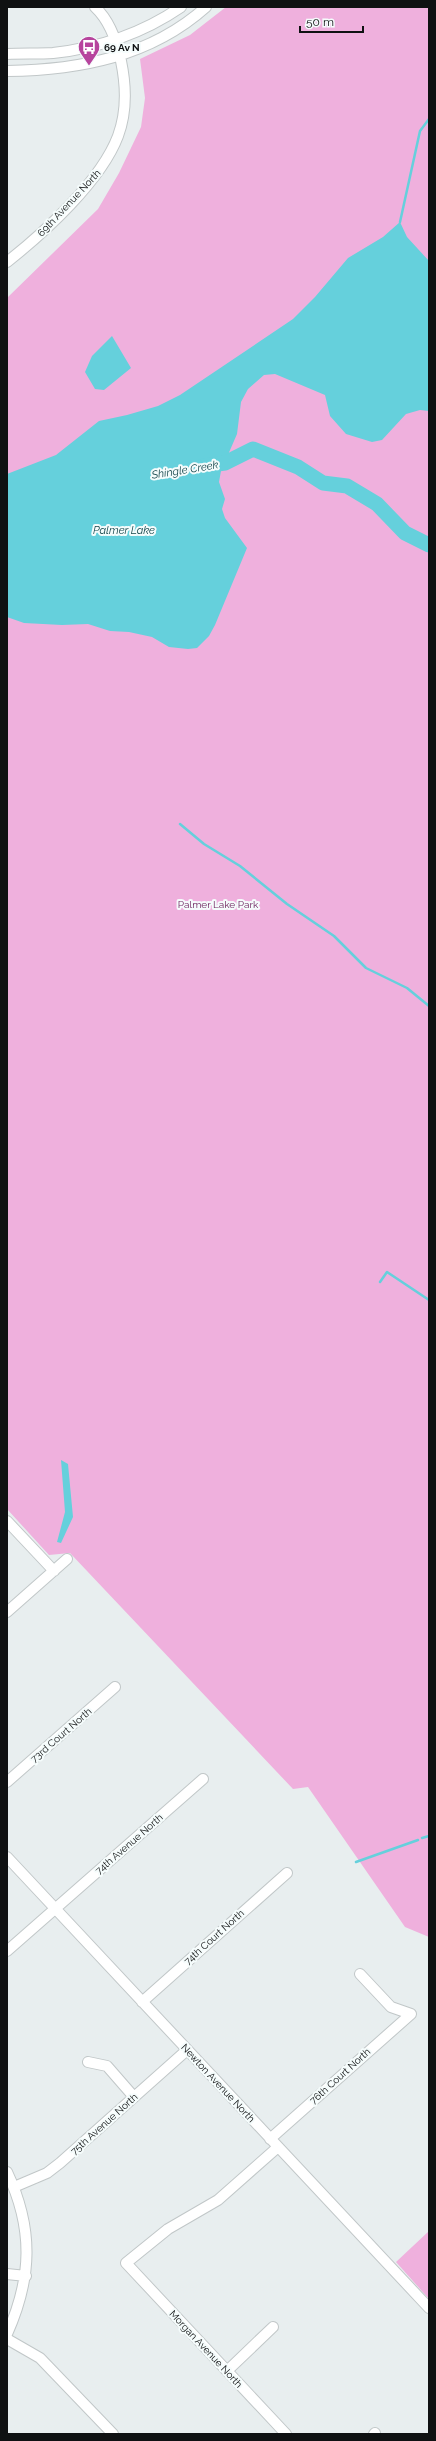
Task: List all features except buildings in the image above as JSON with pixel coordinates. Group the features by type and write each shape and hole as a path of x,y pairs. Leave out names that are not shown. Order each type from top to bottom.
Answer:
{"street":[{"name":"69th Avenue North","path":"7,262 53,222 102,167 110,154 122,120 125,95 120,57 115,40 106,21 95,7"},
{"path":"7,54 52,53 115,40 141,30 181,7"},
{"path":"7,71 58,69 120,57 159,38 192,19 206,7"},
{"path":"7,1521 54,1571"},
{"path":"7,1612 67,1559"},
{"name":"73rd Court North","path":"7,1782 115,1687"},
{"name":"74th Avenue North","path":"7,1951 203,1779"},
{"name":"Newton Avenue North","path":"7,1857 429,2308"},
{"name":"74th Court North","path":"142,2002 287,1873"},
{"name":"76th Court North","path":"270,2139 411,2014 391,2007 360,1974"},
{"name":"75th Avenue North","path":"14,2187 47,2173 60,2163 187,2050"},
{"path":"88,2062 107,2066 134,2097"},
{"name":"Morgan Avenue North","path":"278,2147 218,2200 168,2228 126,2263 286,2434"},
{"path":"7,2172 14,2187 22,2213 27,2239 26,2276 16,2314 7,2334"},
{"path":"7,2274 26,2276"},
{"path":"227,2371 273,2327"},
{"path":"7,2339 40,2358 113,2434"}],"green space":[{"name":"Palmer Lake Park","path":"226,7 429,7 429,1937 405,1927 308,1787 293,1789 70,1553 49,1555 7,1509 7,298 98,209 119,173 141,127 145,98 140,59 190,35"},
{"path":"429,2231 429,2299 396,2262"}],"water":[{"name":"Palmer Lake","path":"400,222 407,237 429,261 429,411 420,410 406,414 382,440 372,442 346,434 330,416 325,395 275,374 264,375 248,389 241,402 237,434 221,471 219,482 225,499 222,509 225,518 247,548 209,636 197,648 188,649 169,647 152,637 129,632 110,631 88,624 62,625 24,623 7,617 7,474 56,455 99,421 158,406 180,395 293,319 315,297 348,258 383,237"},
{"path":"112,336 131,368 104,390 95,389 85,372 92,356"},
{"path":"61,1460 68,1464 73,1517 61,1543 57,1542 65,1512"}],"waterway":[{"path":"400,222 420,131 429,119"},
{"name":"Shingle Creek","path":"203,466 225,463 253,449 298,467 323,483 347,486 377,504 405,533 429,545"},
{"path":"180,824 204,844 240,866 287,904 334,936 366,968 407,988 429,1006"},
{"path":"380,1282 387,1272 429,1300"},
{"path":"422,1838 429,1836"},
{"path":"356,1862 418,1840"}],"place":[{"name":"69 Av N","path":"89,66"}]}
